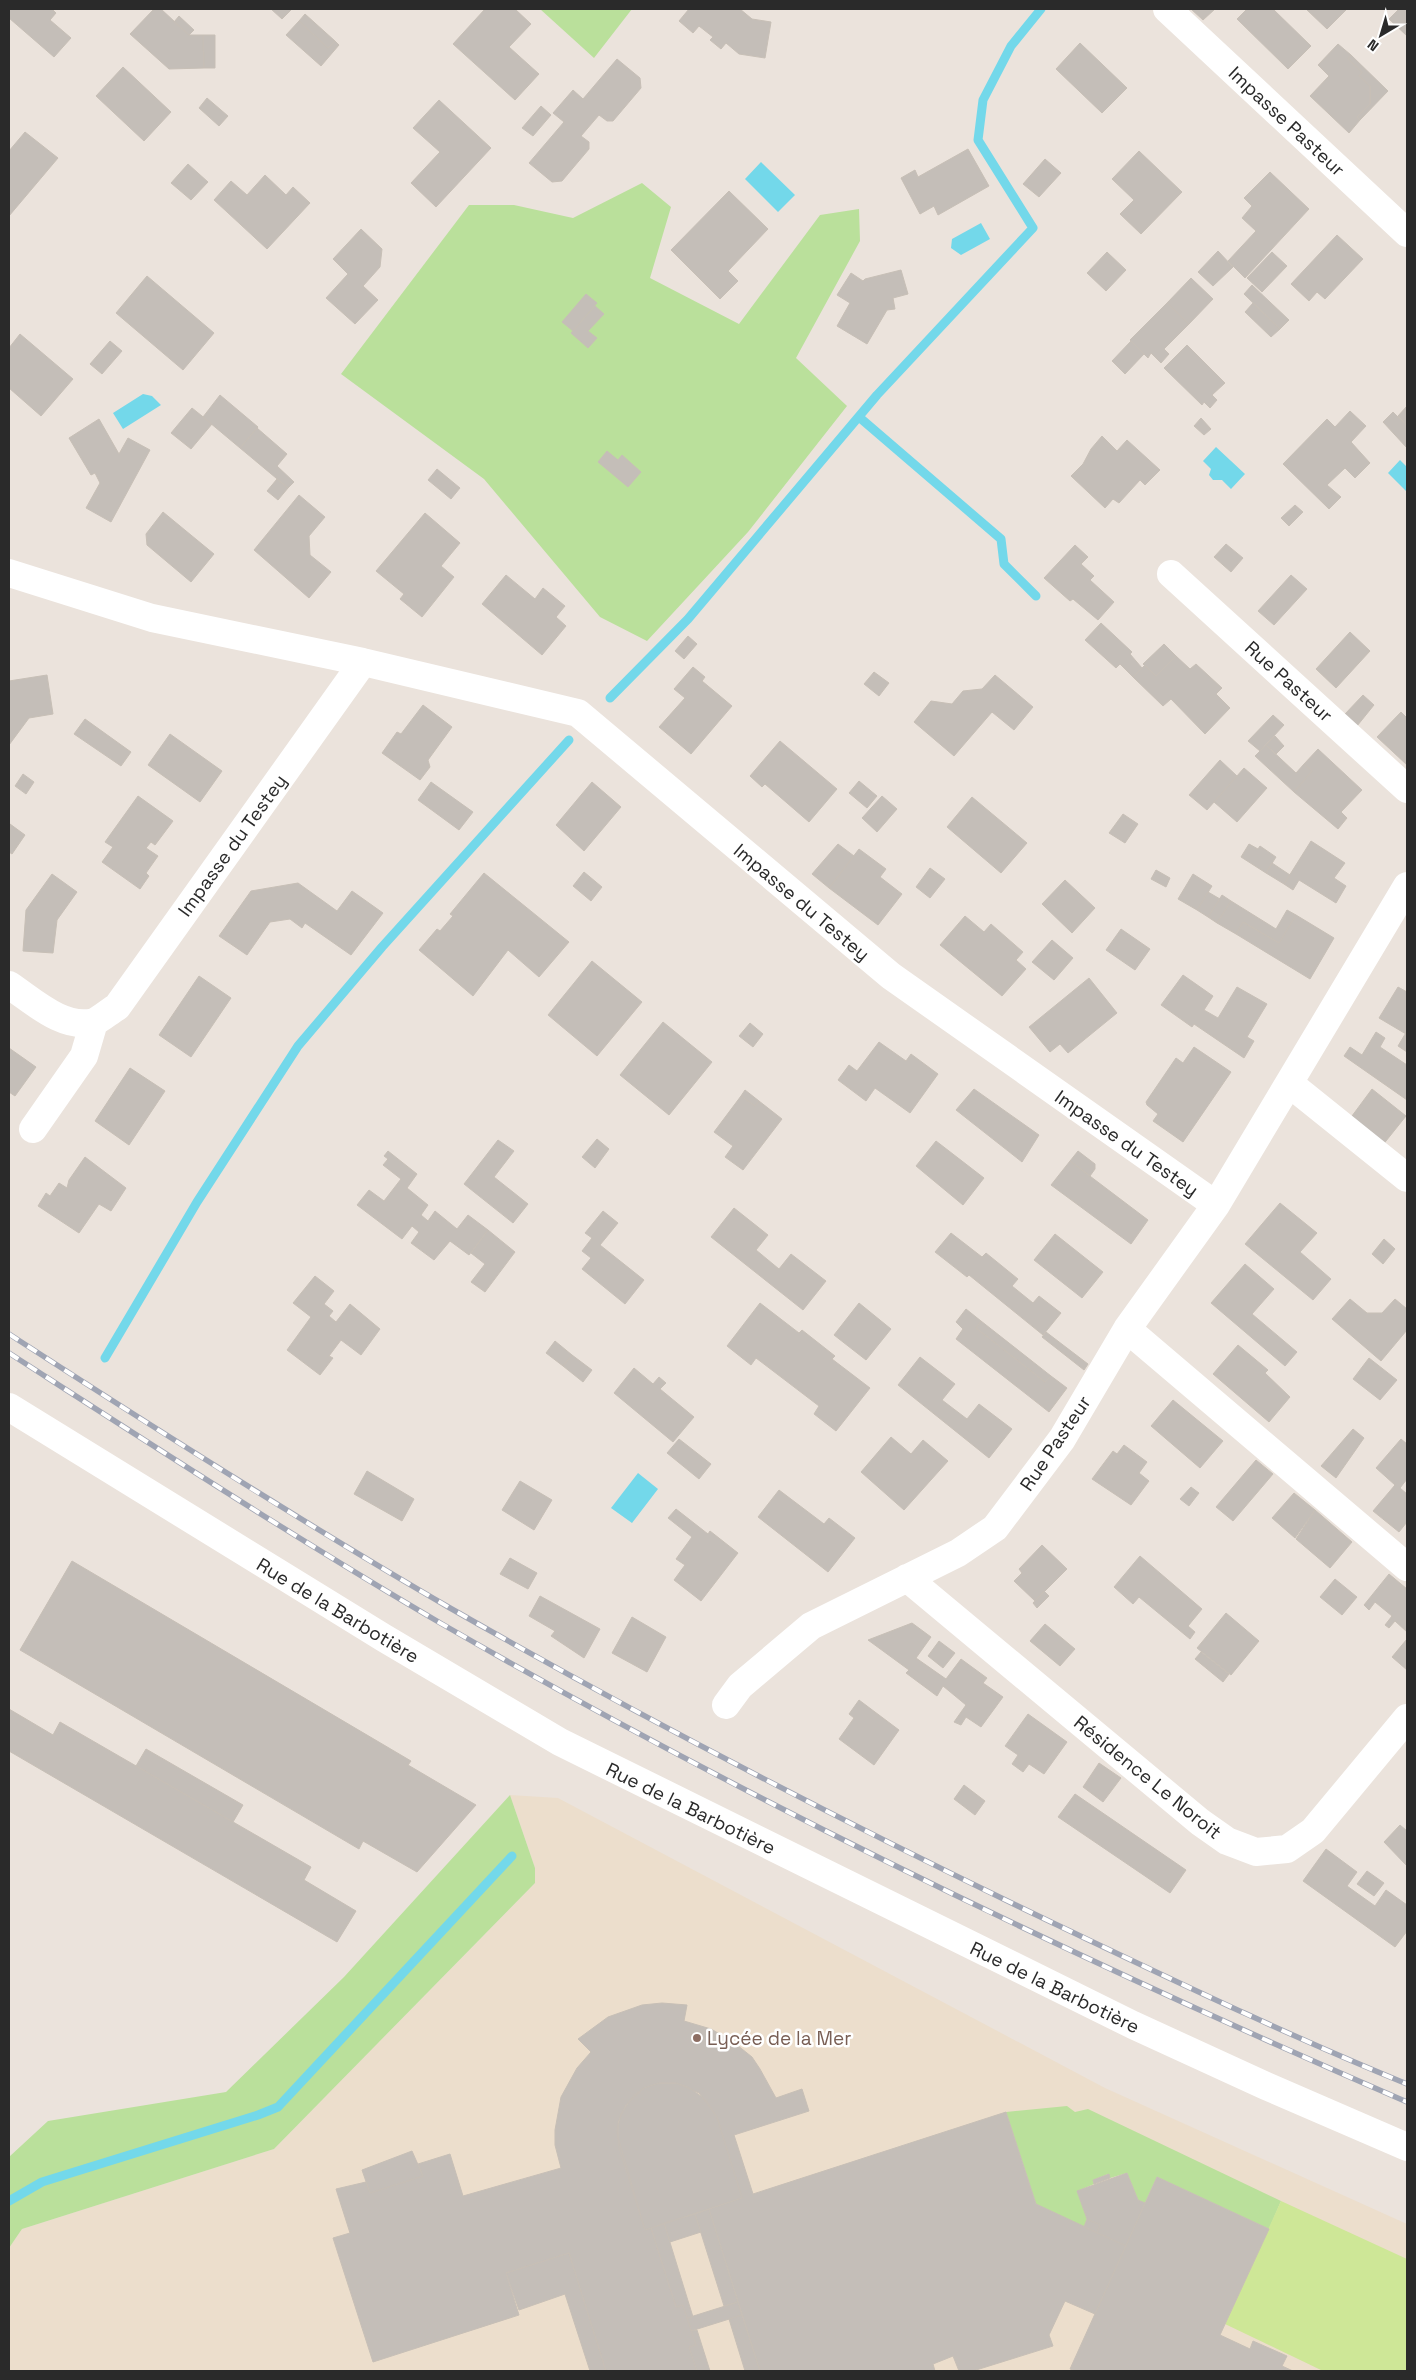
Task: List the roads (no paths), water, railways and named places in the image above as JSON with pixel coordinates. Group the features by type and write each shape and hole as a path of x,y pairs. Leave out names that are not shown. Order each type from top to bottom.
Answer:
{"street":[{"name":"Impasse Pasteur","path":"1167,9 1407,233"},
{"name":"Impasse du Testey","path":"9,572 152,618 363,662 578,714 891,976 1216,1205"},
{"name":"Rue Pasteur","path":"1171,574 1407,789"},
{"name":"Impasse du Testey","path":"94,1022 117,1007 363,662"},
{"name":"Rue Pasteur","path":"726,1705 740,1686 811,1626 958,1553 995,1528 1062,1439 1127,1329 1216,1205 1407,886"},
{"path":"9,985 54,1015 74,1022 94,1022 84,1056 33,1129"},
{"path":"1290,1084 1407,1178"},
{"path":"1127,1329 1407,1568"},
{"name":"Rue de la Barbotière","path":"9,1407 384,1638 560,1742 1132,2025 1266,2086 1407,2146"},
{"name":"Résidence Le Noroit","path":"907,1578 1200,1822 1227,1842 1256,1852 1287,1849 1313,1831 1407,1718"}],"water":[{"path":"761,162 795,195 778,212 745,179"},
{"path":"981,223 990,239 961,255 951,248 952,239"},
{"path":"143,394 152,396 161,405 123,429 113,413"},
{"path":"1216,447 1245,474 1231,489 1222,480 1213,480 1209,475 1211,469 1203,461"},
{"path":"1400,460 1407,467 1407,492 1388,473"},
{"path":"638,1473 658,1489 632,1523 611,1508"}],"waterway":[{"path":"610,698 688,619 877,395 1033,228 978,140 983,100 1011,46 1041,9"},
{"path":"859,417 1001,539 1004,564 1036,596"},
{"path":"105,1358 197,1202 298,1046 382,947 569,740"},
{"path":"9,2201 42,2182 258,2115 278,2107 512,1856"}],"railway":[{"path":"9,1334 338,1542 450,1608 598,1691 823,1809 1051,1922 1273,2026 1407,2084"},
{"path":"9,1353 332,1558 442,1624 677,1754 918,1877 1039,1936 1161,1993 1407,2102"}],"place":[{"name":"Lycée de la Mer","path":"697,2038"}]}
